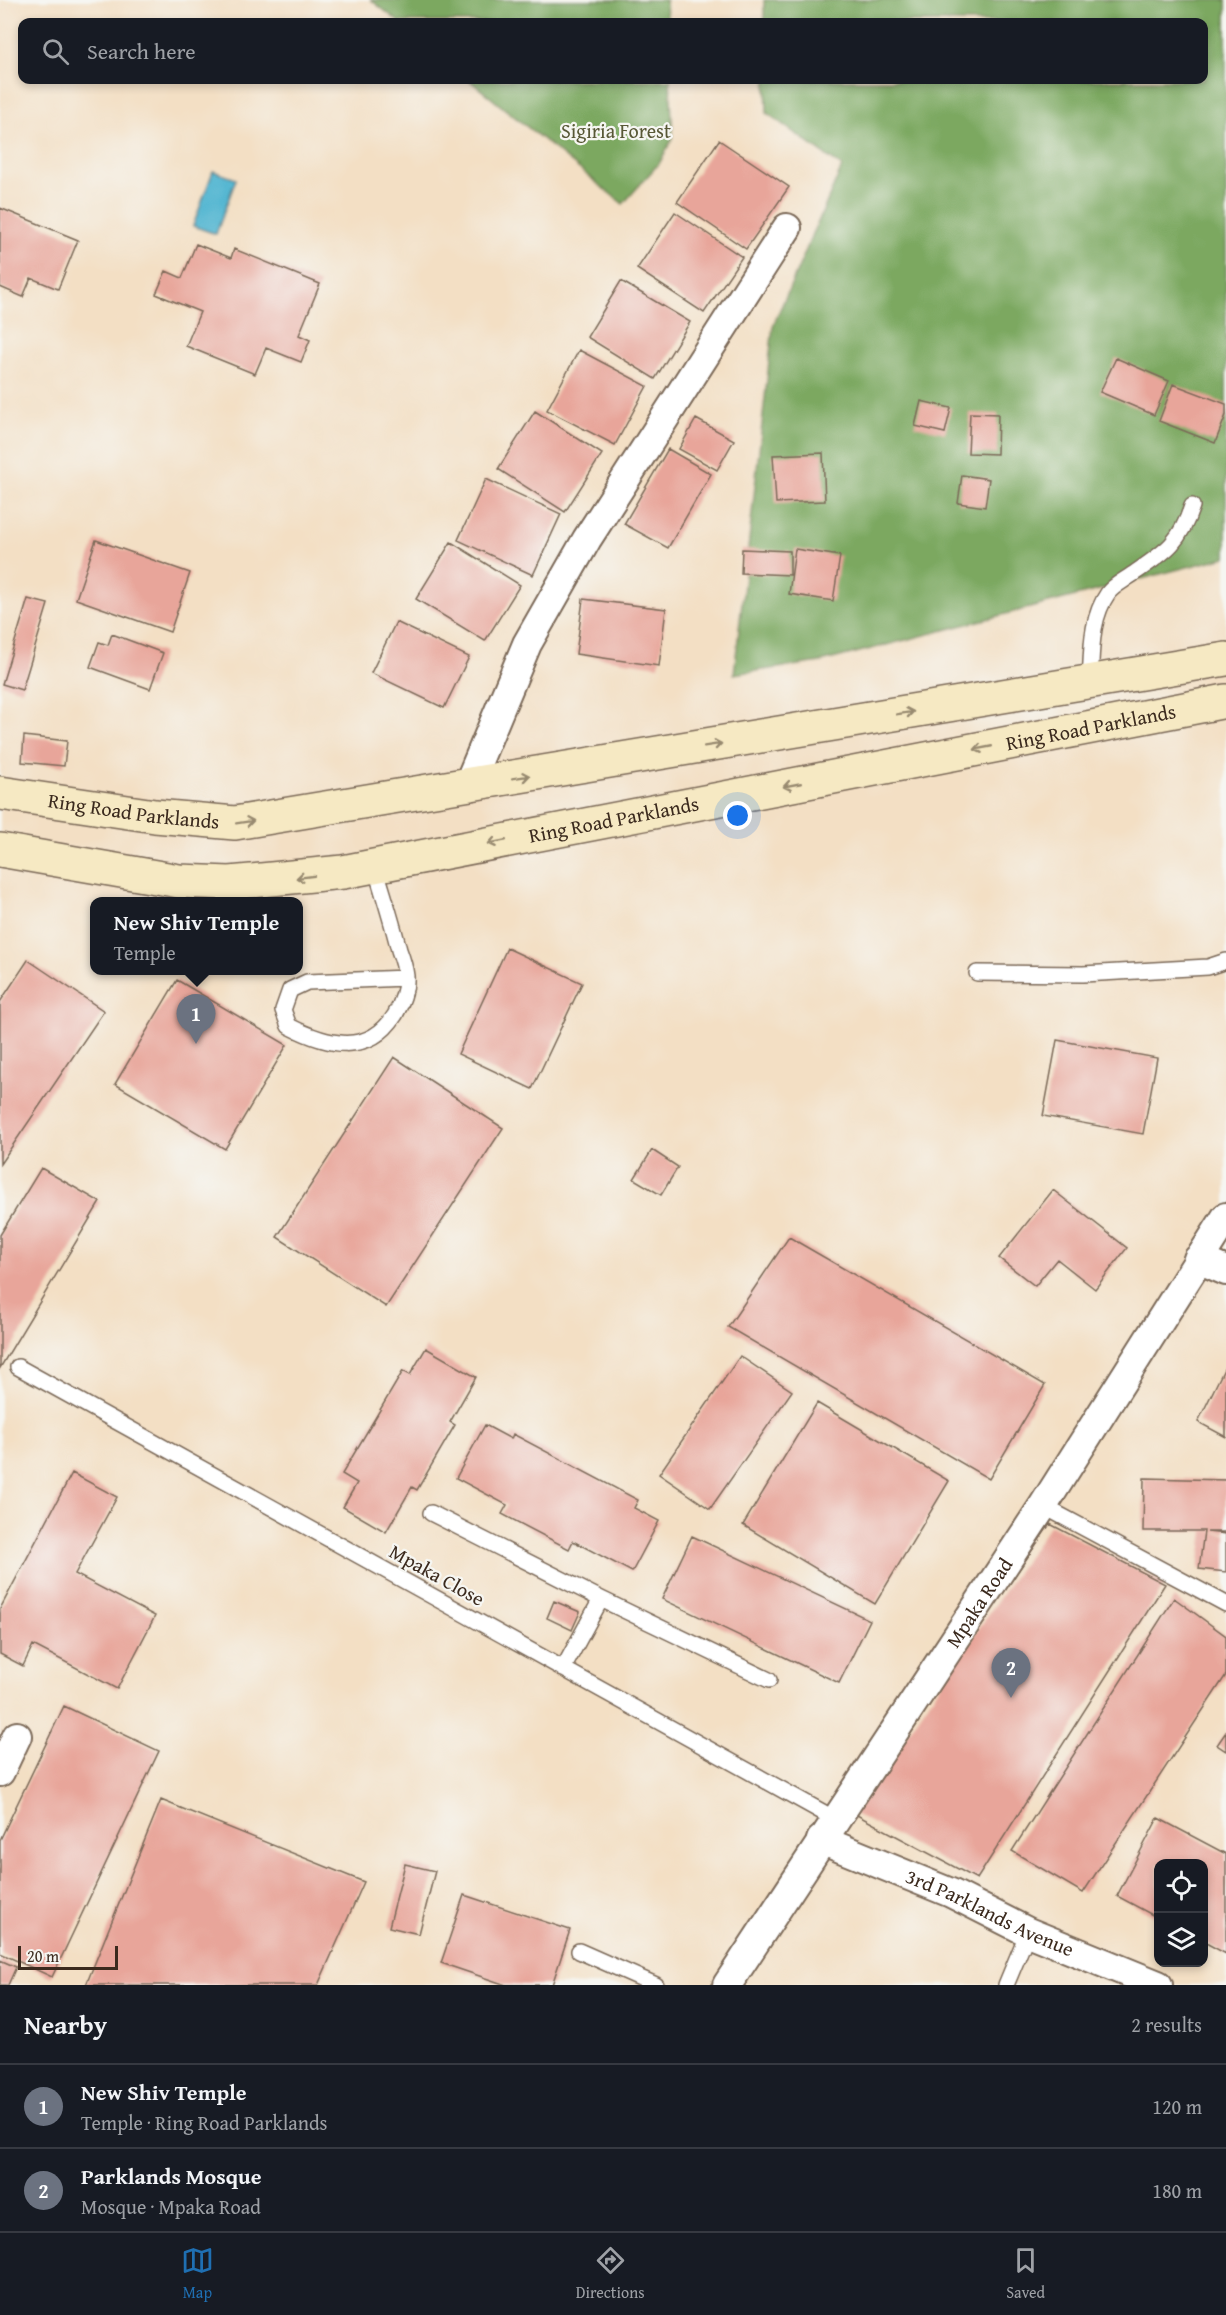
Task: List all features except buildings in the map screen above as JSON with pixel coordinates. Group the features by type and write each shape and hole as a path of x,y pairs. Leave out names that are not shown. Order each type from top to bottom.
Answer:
{"street":[{"path":"468,785 527,644 587,539 788,228"},
{"name":"Ring Road Parklands","path":"0,793 155,816 235,823 1226,658"},
{"name":"Ring Road Parklands","path":"0,850 178,881 230,883 323,874 375,866 1226,701"},
{"name":"Mpaka Road","path":"727,1985 1043,1506 1226,1217"},
{"path":"1198,1260 1226,1271"},
{"path":"0,1772 17,1736"},
{"name":"3rd Parklands Avenue","path":"828,1830 1028,1932 1158,1985"}],"lane":[{"path":"1090,682 1092,634 1096,615 1109,591 1162,553 1179,537 1191,506"},
{"path":"375,866 406,978 400,1007 390,1024 373,1039 351,1044 330,1042 311,1038 289,1026 283,1010 290,990 307,982 406,978"},
{"path":"977,973 1083,974 1208,967 1226,961"},
{"name":"Mpaka Close","path":"18,1367 563,1669 828,1830"},
{"path":"1043,1506 1226,1604"},
{"path":"431,1513 769,1680"},
{"path":"563,1669 601,1599"},
{"path":"1006,1985 1028,1932"},
{"path":"579,1951 656,1985"}],"green space":[{"path":"371,0 666,0 667,18 394,18"},
{"path":"764,0 1226,0 1226,557 821,662 734,674 773,326 842,167 767,113 766,84 1208,84 1208,18 764,18"},
{"name":"Sigiria Forest","path":"474,84 670,84 673,138 660,162 623,204"}],"water":[{"path":"213,171 236,179 216,234 193,226"}],"place":[{"name":"New Shiv Temple","path":"196,1044"},
{"name":"Parklands Mosque","path":"1011,1698"}]}
